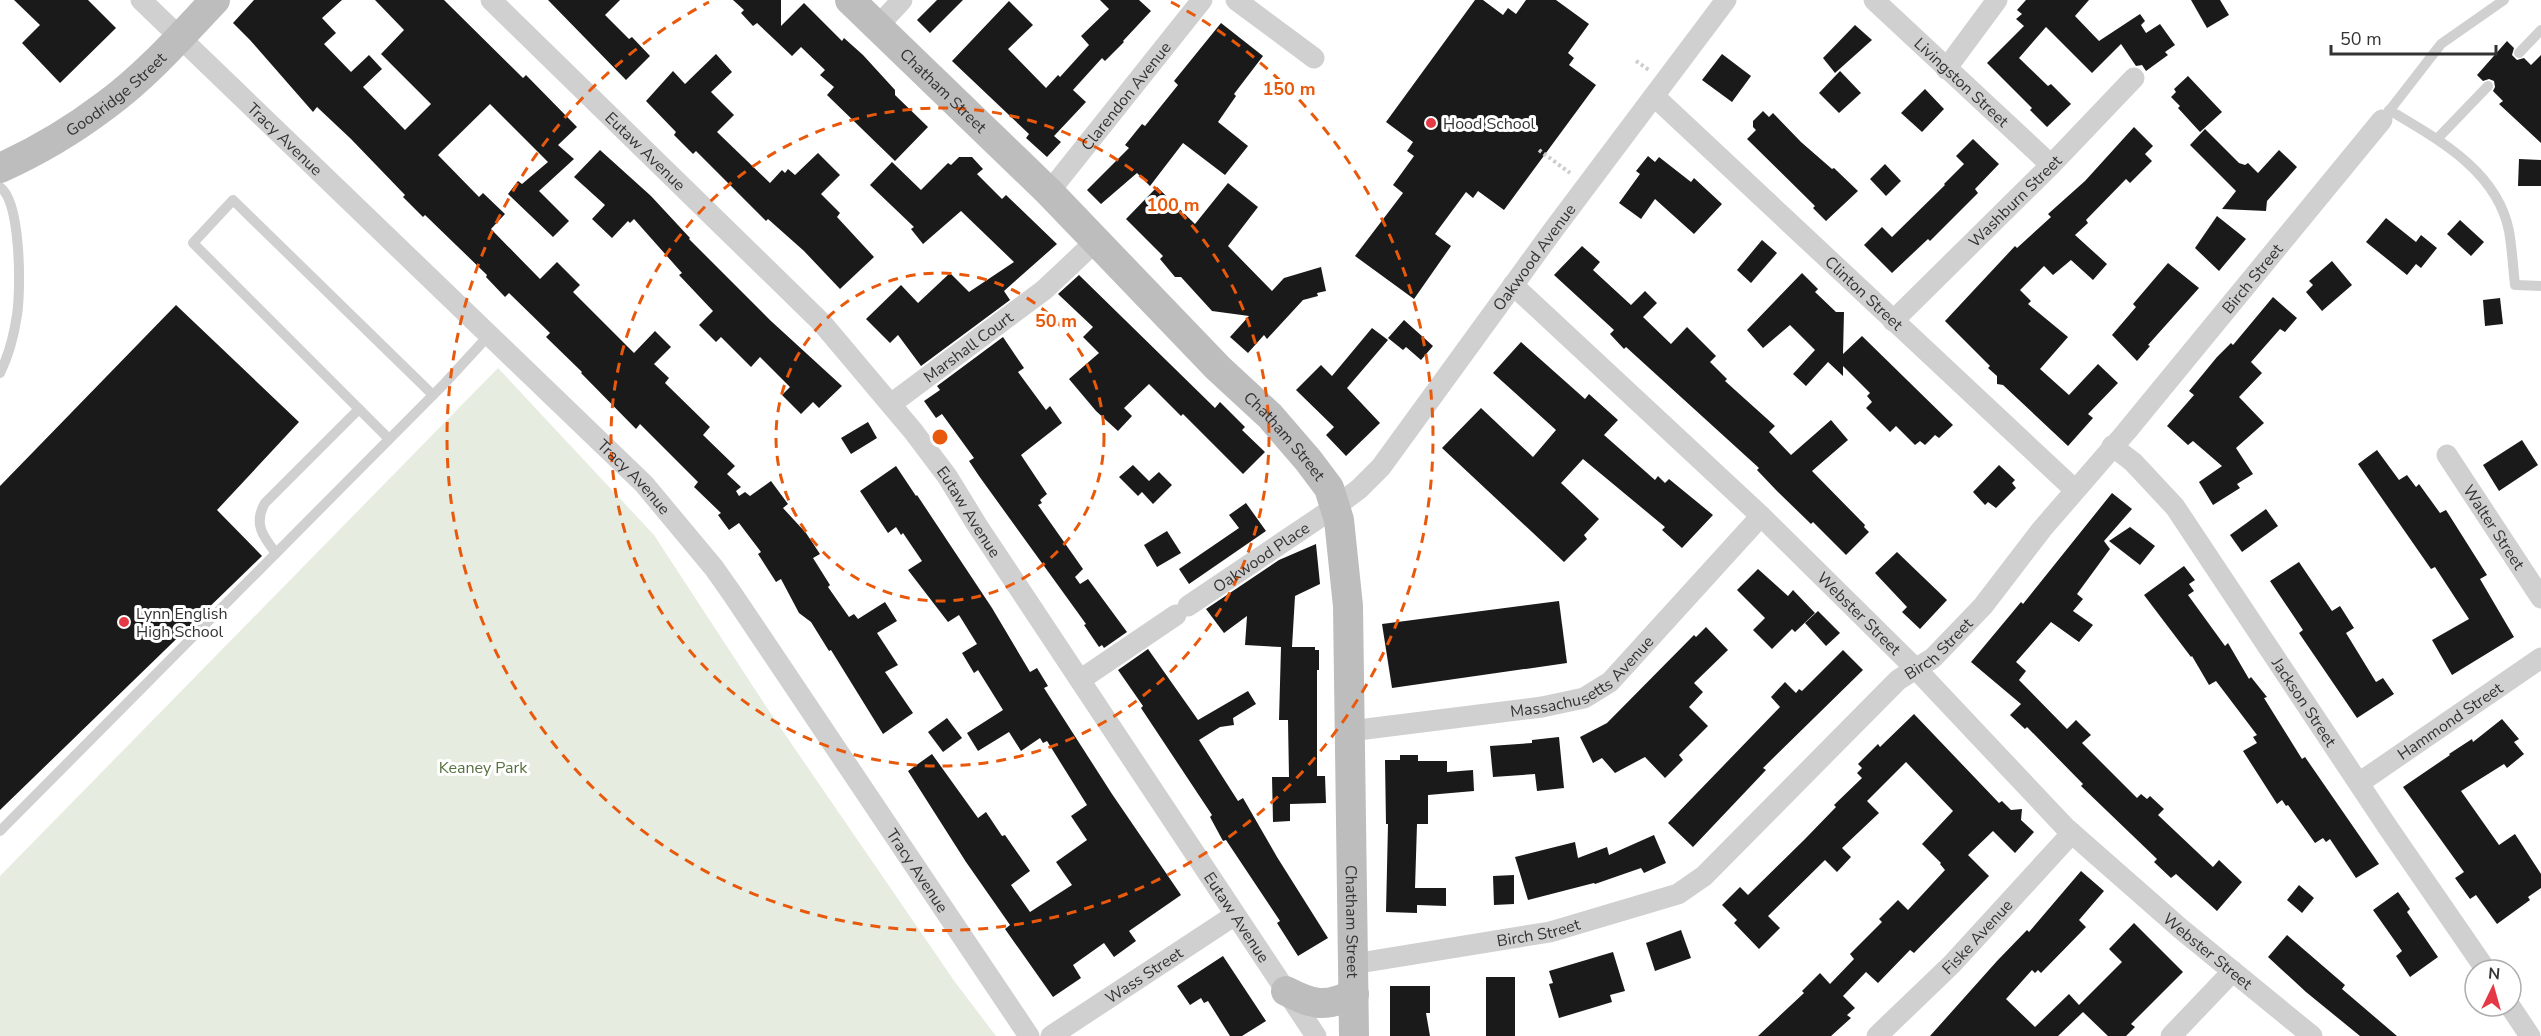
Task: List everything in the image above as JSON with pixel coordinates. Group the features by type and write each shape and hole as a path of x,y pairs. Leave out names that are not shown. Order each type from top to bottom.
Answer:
{"main road":[{"name":"Goodridge Street","path":"0,168 44,147 108,104 215,0"},
{"name":"Chatham Street","path":"850,0 1049,192 1218,368 1270,416 1329,488 1339,520 1348,606 1354,1036"},
{"path":"1286,991 1310,1003 1336,1003 1354,994"}],"street":[{"name":"Tracy Avenue","path":"141,0 644,484 714,568 1029,1036"},
{"name":"Eutaw Avenue","path":"491,0 822,323 891,404 947,476 1316,1036"},
{"path":"877,27 902,0"},
{"name":"Clarendon Avenue","path":"1049,192 1202,0"},
{"path":"1236,0 1314,58"},
{"name":"Oakwood Avenue","path":"1335,507 1359,489 1381,467 1513,285 1726,0"},
{"name":"Livingston Street","path":"1874,0 2050,165"},
{"path":"1946,69 1997,0"},
{"name":"Washburn Street","path":"1893,321 2134,78"},
{"name":"Clinton Street","path":"1654,96 2075,490"},
{"name":"Birch Street","path":"1353,964 1550,932 1678,894 1704,876 1898,681 1933,658 1983,606 2075,490 2126,432 2386,115"},
{"name":"Marshall Court","path":"891,404 1044,290 1097,240"},
{"name":"Webster Street","path":"1513,285 1761,516 1917,670 2072,833 2148,901 2312,1036"},
{"name":"Jackson Street","path":"2112,446 2133,462 2175,507 2358,783 2478,958"},
{"name":"Walter Street","path":"2447,455 2541,598"},
{"name":"Oakwood Place","path":"1080,680 1335,507"},
{"name":"Massachusetts Avenue","path":"1350,731 1542,707 1584,698 1616,675 1761,516"},
{"name":"Hammond Street","path":"2358,783 2541,658"},
{"name":"Fiske Avenue","path":"1877,1036 1952,964 2072,833"},
{"name":"Wass Street","path":"1051,1036 1235,915"},
{"path":"2171,1036 2233,971"},
{"path":"2518,1018 2530,1036"}],"lane":[{"path":"2504,0 2441,44 2386,115 2437,139 2481,175 2497,200 2508,229 2515,285 2541,286"},
{"path":"2519,53 2541,30"},
{"path":"2437,139 2488,86"},
{"path":"0,187 9,198 15,227 19,284 13,334 7,358 0,373"},
{"path":"389,439 194,243 233,200 433,395"},
{"path":"0,831 433,395 489,334"},
{"path":"276,553 266,541 261,530 259,514 265,503 359,409"}],"green space":[{"name":"Keaney Park","path":"498,368 654,535 769,711 955,982 996,1036 0,1036 0,876"}],"building":[{"path":"14,0 88,0 116,28 60,83 22,43 40,25"},
{"path":"254,0 342,0 322,18 336,33 324,44 351,72 369,55 382,69 363,87 405,130 431,104 381,54 404,30 375,0 444,0 523,78 526,75 577,127 558,145 574,159 539,191 569,221 553,237 508,194 518,181 522,184 548,162 490,104 438,155 479,197 483,193 505,214 491,229 540,279 557,262 580,285 573,292 634,353 655,331 671,347 654,364 669,378 665,383 710,427 703,435 735,466 727,474 741,487 736,491 739,496 745,492 750,496 771,481 788,504 783,508 806,533 820,554 813,558 830,585 828,587 849,617 854,614 858,619 885,602 897,621 877,633 898,665 885,672 913,713 883,734 831,650 829,651 811,622 799,613 781,579 776,582 758,554 761,552 739,523 729,530 718,515 721,513 694,487 698,482 640,424 636,429 546,337 550,333 509,293 505,297 486,277 487,275 403,197 405,195 351,139 317,107 313,112 233,23"},
{"path":"548,0 620,0 605,15 629,39 632,37 650,56 626,80"},
{"path":"733,0 781,0 781,26 804,3 842,41 844,38 863,55 895,90 895,95 928,127 895,161 827,95 834,87 820,75 825,70 801,47 792,56 757,23 753,26 741,13 744,10"},
{"path":"937,0 963,0 930,33 917,20"},
{"path":"1100,0 1139,0 1151,11 1124,42 1105,61 1102,58 1073,90 1086,102 1054,136 1061,142 1047,157 1026,138 1029,134 952,61 1009,1 1033,25 1008,49 1046,88 1058,75 1060,77 1089,45 1081,36 1109,9"},
{"path":"1475,0 1483,0 1503,15 1508,8 1516,14 1526,0 1556,0 1589,24 1568,53 1574,58 1569,65 1596,85 1504,210 1478,191 1473,198 1466,192 1435,234 1451,246 1414,299 1355,256 1403,193 1393,185 1414,156 1407,151 1413,142 1386,122"},
{"path":"2026,0 2089,0 2075,16 2099,41 2140,14 2145,21 2141,25 2146,33 2160,24 2175,45 2165,52 2168,55 2146,71 2142,65 2136,66 2121,44 2092,73 2046,27 2019,58 2071,104 2047,127 2030,110 2032,108 1987,63 2024,26 2016,19 2022,14 2017,10"},
{"path":"2191,0 2220,0 2229,15 2207,28"},
{"path":"1221,23 1263,56 1234,94 1236,96 1218,122 1248,146 1225,175 1183,143 1150,186 1137,173 1101,204 1087,190 1129,148 1125,145 1142,124 1145,126 1178,85 1174,81"},
{"path":"1855,25 1872,40 1835,73 1823,58"},
{"path":"2507,41 2514,48 2512,55 2517,60 2524,58 2531,65 2541,55 2541,143 2499,104 2503,101 2493,91 2494,81 2489,79 2483,81 2477,75"},
{"path":"716,54 732,72 711,92 734,115 717,132 770,183 782,170 785,173 788,169 795,175 818,153 840,175 821,194 840,213 837,217 874,257 840,289 804,251 768,219 766,221 696,151 693,154 674,135 676,132 646,101 673,71 685,84"},
{"path":"1722,54 1751,76 1732,102 1702,80"},
{"path":"1840,71 1861,93 1839,113 1819,93"},
{"path":"2188,76 2222,112 2200,132 2171,97 2176,92 2174,89"},
{"path":"1925,89 1944,109 1922,132 1901,113"},
{"path":"1763,111 1769,117 1773,113 1801,142 1858,191 1826,221 1813,208 1815,206 1747,139 1756,130 1753,127 1753,121"},
{"path":"2134,127 2153,146 2145,154 2152,161 2130,183 2126,179 2086,220 2088,223 2075,235 2107,264 2093,280 2071,260 2053,275 2044,266 2020,290 2031,301 2028,304 2068,337 2040,369 2069,395 2098,364 2118,383 2088,414 2093,418 2068,446 2003,385 1997,384 1997,376 1988,368 1990,366 1945,321 2015,246 2017,248 2051,217 2048,214 2085,181"},
{"path":"2205,129 2239,163 2245,165 2248,163 2258,173 2279,150 2297,167 2267,201 2266,211 2222,209 2236,191 2190,145"},
{"path":"1973,139 1999,164 1975,189 1978,193 1930,241 1928,239 1892,273 1864,245 1882,227 1892,237 1964,164 1956,156"},
{"path":"600,150 651,196 689,239 771,321 842,386 819,408 813,402 801,414 782,395 790,387 760,357 751,367 721,337 716,342 699,325 713,311 679,275 682,273 634,219 630,223 628,221 612,238 592,219 605,205 574,177"},
{"path":"1648,156 1655,162 1659,157 1691,182 1694,178 1722,204 1694,234 1655,199 1641,219 1619,203 1640,174 1636,171"},
{"path":"959,157 972,157 983,169 977,174 1002,199 1006,195 1057,244 1004,291 1010,300 921,366 898,335 890,343 866,319 901,285 918,303 950,273 969,292 1014,262 961,211 923,244 911,229 914,227 870,185 892,162 921,190 948,163 951,165"},
{"path":"2519,159 2541,160 2541,186 2518,186"},
{"path":"1885,164 1901,181 1886,196 1870,179"},
{"path":"1228,183 1258,207 1228,246 1272,291 1284,278 1321,267 1326,291 1303,300 1267,339 1264,335 1248,353 1230,337 1249,316 1212,311 1181,277 1175,277 1160,259 1163,256 1126,219 1157,187 1195,224"},
{"path":"2217,216 2246,239 2219,271 2195,248"},
{"path":"2386,218 2416,242 2421,235 2437,248 2421,268 2416,264 2407,275 2366,242"},
{"path":"2460,220 2484,242 2471,256 2447,234"},
{"path":"1762,240 1777,253 1751,283 1737,270"},
{"path":"1582,246 1600,262 1593,270 1631,305 1645,291 1657,303 1643,317 1671,344 1687,327 1716,356 1710,362 1727,379 1725,381 1775,426 1769,432 1791,455 1831,420 1848,440 1812,471 1865,525 1864,527 1869,532 1846,555 1776,490 1757,470 1759,468 1626,347 1624,349 1610,334 1614,330 1554,275"},
{"path":"2332,261 2352,285 2322,311 2306,292 2313,285 2309,281"},
{"path":"2168,263 2199,288 2148,345 2150,346 2137,361 2112,335 2136,307 2133,304"},
{"path":"1802,273 1818,289 1815,292 1836,312 1844,312 1843,354 1862,336 1953,425 1939,438 1935,435 1925,445 1920,441 1915,445 1896,426 1890,432 1866,408 1872,402 1867,396 1870,393 1843,366 1843,376 1828,362 1806,386 1793,374 1815,350 1790,325 1763,348 1747,330"},
{"path":"1079,275 1215,408 1220,402 1245,427 1242,430 1265,452 1243,474 1183,414 1181,416 1149,384 1124,408 1132,416 1118,431 1096,411 1069,379 1099,353 1083,337 1093,327 1058,294"},
{"path":"2273,297 2297,318 2285,332 2280,329 2251,362 2262,373 2239,397 2264,423 2236,448 2253,474 2237,484 2240,488 2213,505 2199,482 2222,466 2193,441 2188,445 2167,426 2194,395 2189,391 2217,357 2231,343 2233,345"},
{"path":"2500,298 2503,324 2485,326 2483,300"},
{"path":"176,305 299,422 217,510 262,556 0,810 0,486"},
{"path":"1404,320 1433,346 1421,360 1406,347 1403,350 1388,338"},
{"path":"1372,328 1388,340 1347,388 1380,423 1346,456 1326,435 1334,427 1296,390 1321,365 1332,376"},
{"path":"1003,337 1024,368 1018,372 1046,410 1050,406 1062,423 1021,455 1047,494 1040,500 1042,503 1038,505 1083,569 1075,577 1080,584 1088,579 1127,632 1104,648 1102,645 1099,647 1084,625 1086,624 979,476 969,461 974,458 942,414 936,418 924,401 940,390 937,386"},
{"path":"1521,342 1585,399 1589,394 1618,420 1604,435 1655,480 1658,476 1665,483 1669,479 1713,515 1682,548 1662,530 1665,527 1583,459 1561,483 1599,519 1584,535 1587,539 1564,562 1442,448 1481,408 1533,457 1556,430 1493,373"},
{"path":"868,422 877,438 851,454 841,438"},
{"path":"2522,440 2538,465 2499,491 2483,465"},
{"path":"2377,450 2399,480 2407,475 2416,487 2419,484 2440,513 2446,510 2487,575 2480,579 2514,637 2452,675 2432,640 2469,619 2435,567 2431,569 2358,464"},
{"path":"1133,465 1149,481 1159,472 1172,485 1153,504 1142,492 1138,496 1119,477"},
{"path":"1999,465 2015,480 2012,483 2016,488 1996,508 1988,502 1985,505 1973,492"},
{"path":"896,466 992,608 1030,672 1037,668 1048,686 1044,688 1181,895 1129,931 1136,941 1114,957 1104,943 1073,965 1081,978 1053,997 1005,929 1010,925 966,862 908,771 932,754 978,818 986,812 1030,871 1011,885 1030,912 1072,885 1056,862 1087,840 1071,816 1087,805 1047,741 1043,743 1040,738 1021,751 1009,732 978,751 967,733 1003,710 978,670 974,673 962,653 977,644 959,615 948,622 908,570 922,561 903,533 901,535 896,527 888,533 860,491"},
{"path":"2112,493 2132,509 2104,541 2110,549 2077,594 2083,599 2073,611 2093,625 2079,642 2051,622 2016,662 2026,671 2019,680 2067,729 2076,720 2091,735 2082,743 2137,798 2141,794 2147,799 2150,796 2164,809 2158,815 2213,867 2219,860 2242,882 2217,911 2176,874 2171,878 2154,862 2157,859 2081,786 2083,784 2027,727 2025,729 2010,715 2021,704 1971,662 2021,602 2023,604"},
{"path":"1246,503 1266,531 1189,584 1179,569 1239,528 1229,515"},
{"path":"2266,509 2278,526 2242,552 2230,535"},
{"path":"2130,527 2155,546 2140,565 2109,541"},
{"path":"1167,531 1181,553 1157,567 1144,545"},
{"path":"1316,544 1320,584 1295,596 1292,647 1315,647 1315,650 1319,650 1317,776 1325,776 1326,803 1290,804 1290,821 1273,822 1272,777 1289,777 1288,720 1279,720 1281,647 1245,645 1247,616 1224,633 1206,609 1279,560"},
{"path":"1897,552 1947,600 1920,629 1902,612 1907,607 1875,573"},
{"path":"2299,562 2332,611 2340,606 2354,628 2346,633 2376,682 2383,678 2394,694 2357,718 2299,633 2303,630 2270,581"},
{"path":"2184,566 2195,580 2189,584 2194,591 2188,595 2225,646 2228,643 2249,679 2251,677 2267,697 2264,698 2302,759 2305,757 2379,864 2356,878 2330,839 2326,842 2323,838 2315,843 2288,805 2286,806 2282,800 2277,804 2243,751 2257,743 2253,737 2257,735 2216,681 2209,685 2192,656 2144,595"},
{"path":"1758,569 1788,596 1793,590 1815,613 1795,632 1792,629 1772,649 1753,630 1765,618 1737,590"},
{"path":"1559,601 1567,663 1392,688 1382,624"},
{"path":"1818,611 1840,633 1826,646 1805,623"},
{"path":"1706,627 1728,650 1694,683 1703,692 1689,707 1708,726 1679,755 1683,760 1665,778 1645,757 1615,773 1602,758 1593,763 1580,737 1607,723 1694,635 1696,637"},
{"path":"1148,649 1198,720 1248,691 1256,704 1233,718 1234,725 1220,727 1199,740 1238,801 1243,798 1328,938 1298,956 1277,923 1280,921 1226,840 1223,841 1210,817 1212,815 1118,670"},
{"path":"1843,650 1863,670 1763,768 1766,770 1693,847 1668,823 1780,707 1771,697 1785,682 1796,693 1799,689 1802,691"},
{"path":"1914,714 1999,803 2002,801 2011,810 2022,809 2021,820 2034,832 2015,853 1993,831 1968,855 1989,876 1914,953 1910,950 1878,983 1866,972 1843,996 1855,1008 1847,1015 1851,1018 1831,1036 1758,1036 1804,993 1802,991 1820,973 1830,984 1854,959 1850,954 1882,922 1879,919 1898,900 1908,910 1945,870 1922,844 1953,811 1906,762 1867,801 1879,813 1842,848 1851,857 1837,872 1825,860 1768,916 1780,928 1759,949 1734,923 1737,920 1722,905 1740,887 1748,895 1804,840 1836,807 1834,805 1862,778 1857,773 1862,768 1858,764 1878,744 1880,747"},
{"path":"947,718 962,738 943,752 928,732"},
{"path":"2502,719 2519,739 2514,742 2524,754 2507,768 2504,764 2461,791 2499,845 2515,834 2541,874 2541,888 2528,897 2530,900 2497,924 2476,895 2470,899 2455,878 2464,872 2403,787 2472,739 2473,742"},
{"path":"1559,737 1564,788 1537,791 1535,774 1493,777 1490,746 1532,743 1532,740"},
{"path":"1400,755 1418,755 1418,761 1447,761 1447,772 1473,770 1474,791 1428,795 1428,824 1417,824 1415,888 1446,888 1446,906 1417,905 1417,913 1386,912 1388,824 1386,824 1385,760 1400,760"},
{"path":"1654,835 1666,863 1644,873 1641,868 1595,884 1528,900 1515,857 1575,842 1578,858 1607,847 1609,855"},
{"path":"2081,871 2104,891 2079,920 2086,927 2041,973 2038,970 2035,973 2032,970 2006,999 2035,1027 2069,994 2079,1005 2122,962 2109,949 2134,923 2183,972 2131,1024 2135,1027 2126,1036 2108,1036 2083,1012 2058,1036 1930,1036 1997,961 2027,930 2029,932"},
{"path":"1514,875 1514,904 1494,905 1493,876"},
{"path":"2299,885 2314,898 2302,913 2287,900"},
{"path":"2398,892 2410,909 2407,912 2438,957 2410,977 2396,956 2402,951 2373,910"},
{"path":"1681,930 1691,958 1655,971 1646,943"},
{"path":"2287,935 2345,985 2342,989 2397,1036 2360,1036 2306,992 2268,957"},
{"path":"1613,952 1625,991 1610,995 1612,1002 1559,1018 1549,984 1553,983 1549,971"},
{"path":"1223,956 1266,1021 1242,1036 1230,1036 1208,1001 1204,1003 1201,998 1190,1005 1177,986"},
{"path":"1486,977 1515,977 1515,1036 1486,1036"},
{"path":"1390,986 1430,986 1430,1013 1426,1013 1430,1036 1390,1036"}],"place":[{"name":"Hood School","path":"1431,123"},
{"name":"Lynn English High School","path":"124,622"}]}
